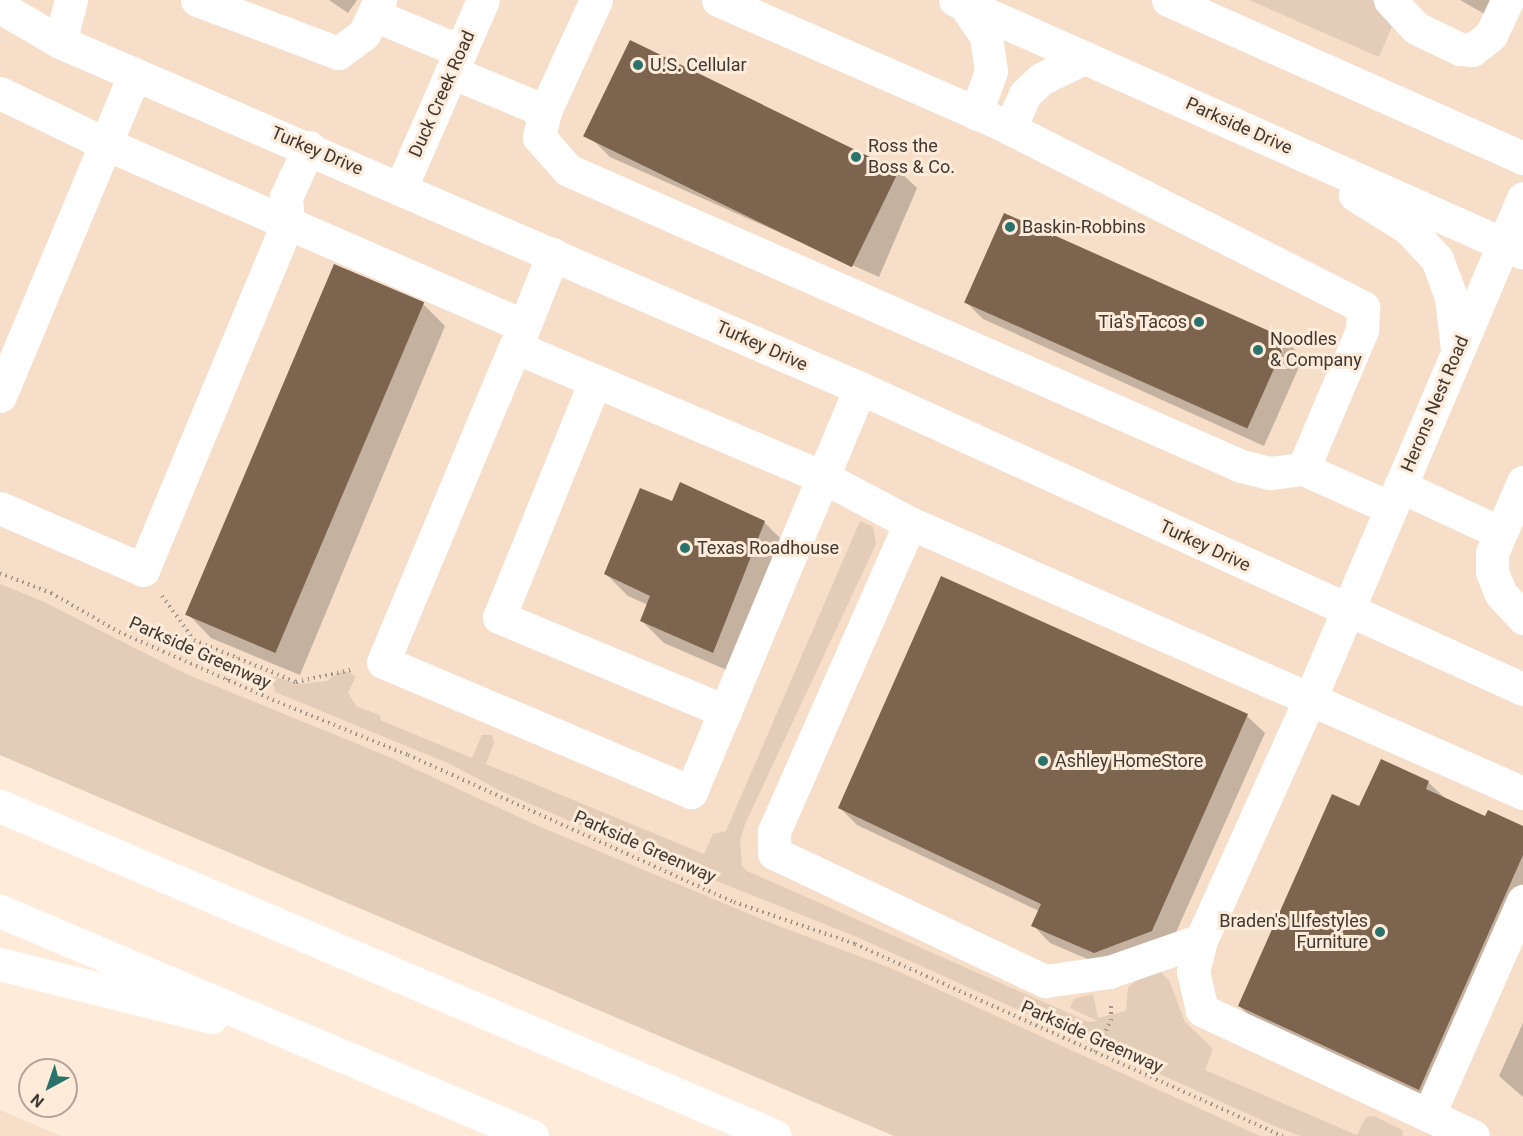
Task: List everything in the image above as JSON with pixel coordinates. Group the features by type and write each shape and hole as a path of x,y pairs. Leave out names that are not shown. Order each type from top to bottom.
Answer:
{"main road":[{"path":"60,42 71,0"},
{"path":"197,0 329,53 338,53 353,44 377,7 455,62 545,111"},
{"name":"Duck Creek Road","path":"401,187 483,0"},
{"path":"596,0 545,111 539,137 568,170 1241,466 1270,473 1303,469 1501,533"},
{"path":"718,0 1010,128 1363,307 1362,330 1303,469"},
{"path":"1168,0 1523,158"},
{"path":"1390,0 1416,28 1460,49 1472,50 1491,35 1507,0"},
{"path":"960,2 986,36 991,72 976,113"},
{"name":"Parkside Drive","path":"960,2 1513,248"},
{"name":"Turkey Drive","path":"0,7 60,42 309,147 860,388 1346,611 1523,689"},
{"path":"1010,128 1025,94 1041,79 1084,58"},
{"path":"0,396 135,74"},
{"path":"0,93 105,144 288,221 519,336 596,381 823,477 910,523 1523,793"},
{"path":"0,508 143,570 288,221 286,197 309,147"},
{"path":"1299,153 1376,211 1408,228 1437,259 1451,297 1457,351"},
{"name":"Herons Nest Road","path":"1429,1114 1202,1010 1193,972 1201,940 1310,699 1457,351 1513,248 1523,198"},
{"path":"552,254 383,662 691,792 860,388"},
{"path":"596,381 499,617 725,711"},
{"path":"1523,482 1492,552 1492,572 1501,594 1523,618"},
{"path":"910,523 774,831 774,853 1045,981 1109,972 1201,940"},
{"path":"2,806 775,1136"},
{"path":"1473,1136 1429,1114 1523,901"},
{"path":"0,911 532,1136"},
{"path":"0,963 319,1044"}],"path":[{"path":"143,570 194,640 296,682 383,662"},
{"name":"Parkside Greenway","path":"0,573 51,593 119,632 227,680 408,755 734,902 855,944 1283,1136"},
{"path":"227,680 238,658"},
{"path":"1095,1052 1112,1020 1109,972"}],"shaded area":[{"path":"0,0 1523,0 1523,1136 1231,1136 0,615"},
{"path":"1249,0 1372,0 1395,19 1379,57"},
{"path":"860,521 873,527 876,544 745,824 740,841 742,866 747,871 1089,1022 1098,1021 1070,1008 1074,999 1093,994 1098,1018 1126,1011 1128,988 1141,976 1157,969 1169,980 1185,1022 1213,1049 1205,1070 1357,1135 1366,1117 1374,1116 1402,1130 1403,1136 1301,1136 1279,1128 857,937 614,840 503,792 450,764 275,692 271,676 301,684 327,681 343,670 356,676 348,693 356,706 381,716 380,720 472,758 482,735 492,735 494,743 486,764 704,854 713,834 726,831"},
{"path":"0,584 42,601 186,674 387,756 538,826 771,923 893,969 1260,1136 894,1136 0,755"},
{"path":"0,1110 61,1136 0,1136"}],"building":[{"path":"630,40 899,171 852,267 583,136"},
{"path":"1004,213 1287,339 1247,429 964,303"},
{"path":"334,264 424,302 275,653 185,615"},
{"name":"Texas Roadhouse","path":"680,482 765,521 713,653 640,621 650,596 604,574 640,488 672,501"},
{"name":"Ashley HomeStore","path":"941,576 1248,714 1152,931 1094,953 1031,926 1041,904 838,808"},
{"name":"Braden's LIfestyles Furniture","path":"1381,759 1429,781 1426,789 1485,816 1488,810 1523,826 1523,855 1419,1090 1238,1006 1332,794 1359,806"}],"place":[{"name":"U.S. Cellular","path":"638,65"},
{"name":"Ross the Boss & Co.","path":"856,157"},
{"name":"Baskin-Robbins","path":"1010,227"},
{"name":"Tia's Tacos","path":"1199,322"},
{"name":"Noodles & Company","path":"1258,350"},
{"name":"Texas Roadhouse","path":"685,548"},
{"name":"Ashley HomeStore","path":"1043,761"},
{"name":"Braden's LIfestyles Furniture","path":"1380,932"}]}
